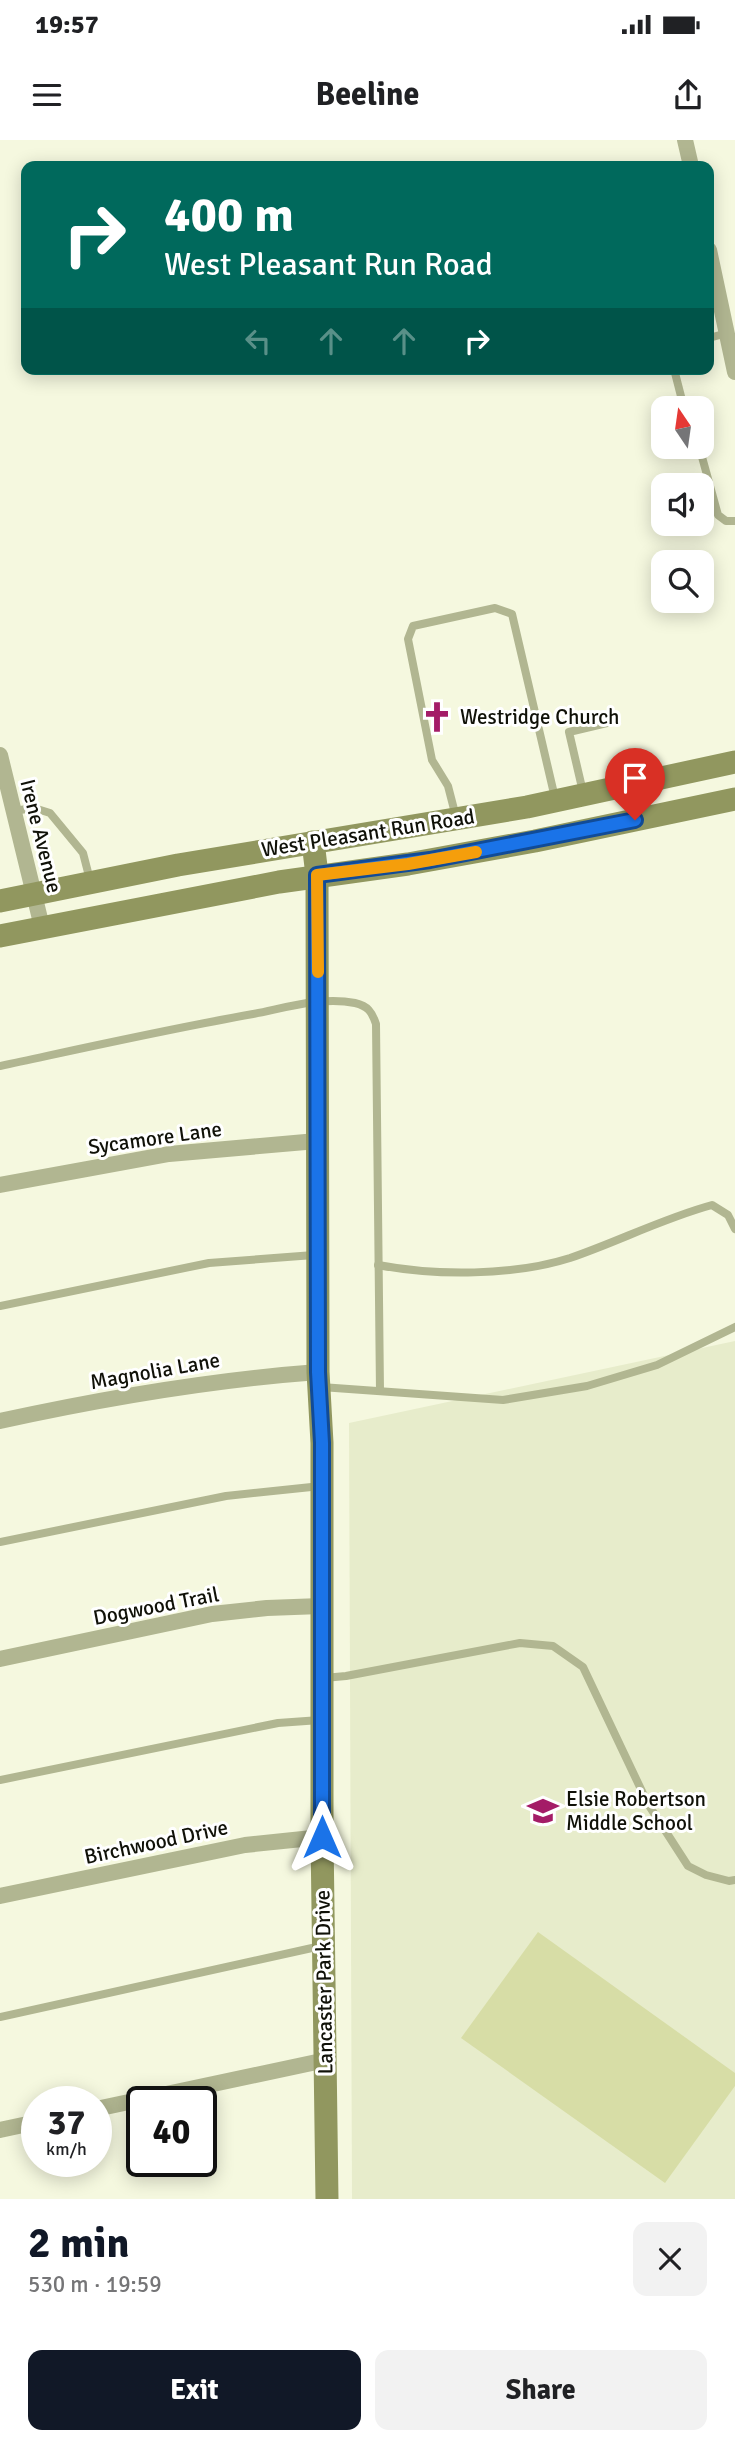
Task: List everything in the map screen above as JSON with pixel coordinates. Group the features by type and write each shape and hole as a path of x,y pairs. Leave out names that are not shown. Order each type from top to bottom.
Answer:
{"main road":[{"name":"West Pleasant Run Road","path":"0,901 313,842 457,820 735,762"},
{"name":"West Pleasant Run Road","path":"0,936 317,875 408,864 562,836 735,799"},
{"path":"555,801 562,836"},
{"name":"Lancaster Park Drive","path":"313,842 317,875 318,1380 322,1486 322,1837 327,2199"}],"street":[{"path":"685,140 690,161"},
{"path":"714,273 735,372"},
{"name":"Irene Avenue","path":"0,755 42,928"},
{"name":"Sycamore Lane","path":"0,1185 169,1154 317,1141"},
{"name":"Magnolia Lane","path":"0,1421 177,1386 241,1378 318,1380"},
{"name":"Dogwood Trail","path":"0,1659 212,1615 267,1608 321,1606"},
{"name":"Birchwood Drive","path":"0,1896 245,1845 322,1837"},
{"path":"112,2106 326,2060"},
{"path":"0,2130 21,2125"}],"lane":[{"path":"714,337 727,333"},
{"path":"676,375 681,396"},
{"path":"703,459 719,515 726,522 735,520"},
{"path":"457,820 448,786 432,760 408,639 413,626 495,608 512,614 555,801"},
{"path":"583,795 569,732 607,723"},
{"path":"13,811 34,808 50,813 83,853 91,883"},
{"path":"0,1066 198,1023 318,1002 354,1003 367,1008 373,1014 376,1024 380,1391"},
{"path":"378,1265 416,1272 522,1268 567,1259 712,1205 728,1214 735,1229"},
{"path":"0,1306 209,1263 318,1255"},
{"path":"318,1380 380,1391 503,1400 587,1386 657,1365 735,1326"},
{"path":"0,1542 226,1496 322,1486"},
{"path":"321,1678 346,1676 520,1643 553,1646 583,1667 648,1804 688,1866 706,1875 735,1880"},
{"path":"0,1780 278,1723 322,1720"},
{"path":"0,2017 324,1945"}],"shaded area":[{"name":"Elsie Robertson Middle School","path":"735,1341 735,2199 352,2199 349,1423"}],"green space":[{"path":"538,1932 735,2073 735,2086 665,2183 461,2038"}],"slow traffic":[{"path":"318,972 317,875 408,864 476,852"}],"place":[{"name":"Westridge Church","path":"437,717"},
{"name":"Elsie Robertson Middle School","path":"543,1811"}],"route":[{"path":"322,1837 317,875 408,864 635,820"}]}
